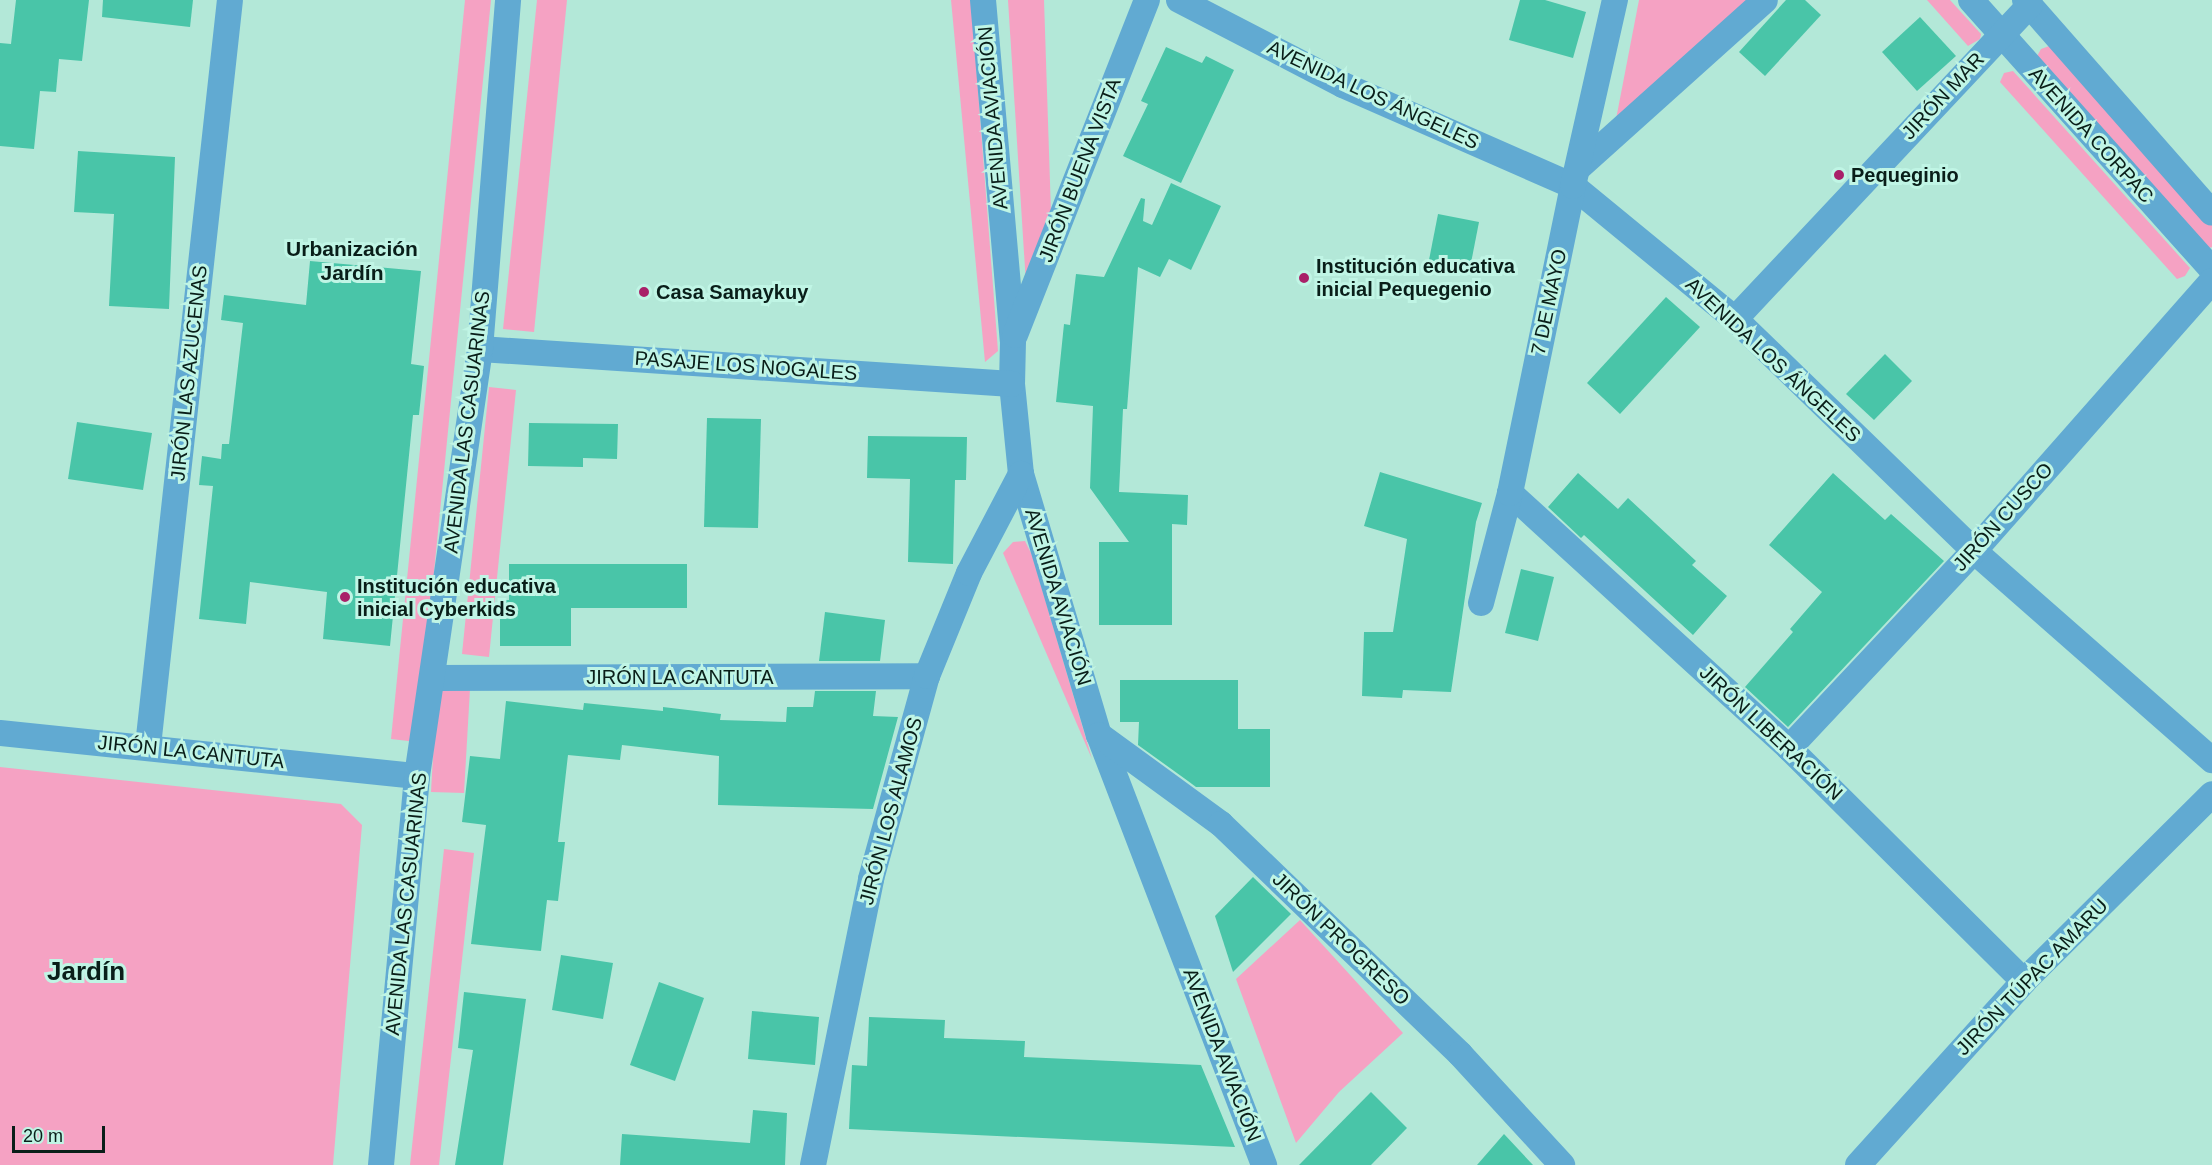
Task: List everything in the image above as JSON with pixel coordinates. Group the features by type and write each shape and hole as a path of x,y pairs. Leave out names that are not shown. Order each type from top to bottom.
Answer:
{"street":[{"name":"JIRÓN LAS AZUCENAS","path":"148,746 230,0"},
{"name":"AVENIDA LAS CASUARINAS","path":"381,1165 417,776 480,349 508,0"},
{"name":"AVENIDA AVIACIÓN","path":"983,0 1013,341 1012,384 1021,474 1099,735 1264,1165"},
{"name":"JIRÓN BUENA VISTA","path":"1013,341 1147,0"},
{"name":"AVENIDA LOS ÁNGELES","path":"1179,0 1362,94 1576,177 1735,319 1974,551 2212,760"},
{"name":"7 DE MAYO","path":"1481,603 1510,493 1615,0"},
{"path":"1576,177 1765,0"},
{"name":"AVENIDA CORPAC","path":"1971,0 2212,270"},
{"name":"AVENIDA CORPAC","path":"2028,2 2212,213"},
{"name":"JIRÓN MAR","path":"1735,319 2001,34 2028,2"},
{"name":"JIRÓN CUSCO","path":"1789,748 1974,551 2212,281"},
{"name":"PASAJE LOS NOGALES","path":"480,349 1012,384"},
{"name":"JIRÓN LOS ALAMOS","path":"813,1165 871,879 927,676 969,573 1021,474"},
{"name":"JIRÓN LIBERACIÓN","path":"1510,493 1789,748 2024,981"},
{"name":"JIRÓN LA CANTUTA","path":"433,678 927,676"},
{"name":"JIRÓN LA CANTUTA","path":"0,733 148,746 417,776"},
{"name":"JIRÓN PROGRESO","path":"1099,735 1221,824 1460,1054 1562,1165"},
{"name":"JIRÓN TÚPAC AMARU","path":"1858,1165 2024,981 2212,795"}],"shaded area":[{"path":"465,0 491,0 417,742 391,739"},
{"path":"537,0 567,0 534,332 503,329"},
{"path":"951,0 971,0 998,351 985,362"},
{"path":"1008,0 1044,0 1051,213 1026,284"},
{"path":"1639,0 1754,0 1612,140"},
{"path":"1927,0 1950,0 1981,34 1980,39 1968,46"},
{"path":"2052,45 2212,224 2212,247 2204,250 2035,60 2041,49"},
{"path":"2013,71 2190,268 2185,276 2177,279 2000,82 2004,73"},
{"path":"489,387 516,390 489,657 462,654"},
{"path":"1025,541 1032,555 1092,759 1003,553 1013,542"},
{"path":"437,687 470,689 464,793 431,792"},
{"path":"0,767 341,804 362,825 333,1165 0,1165"},
{"path":"444,849 474,853 439,1165 410,1165"},
{"path":"1300,920 1403,1033 1339,1092 1296,1143 1236,979"}],"building":[{"path":"16,0 89,0 82,61 59,59 56,92 40,91 34,149 0,146 0,43 11,44"},
{"path":"103,0 193,0 190,27 102,17"},
{"path":"1520,0 1545,0 1586,12 1573,58 1509,40"},
{"path":"1786,0 1805,0 1821,15 1765,76 1739,52"},
{"path":"1920,17 1956,56 1917,91 1882,52"},
{"path":"1166,47 1202,63 1206,56 1234,70 1181,183 1123,156 1148,104 1141,101"},
{"path":"78,151 175,157 169,309 109,306 114,214 74,212"},
{"path":"1171,183 1221,206 1191,270 1169,259 1160,277 1138,267 1127,409 1123,409 1119,492 1188,495 1187,525 1172,524 1172,625 1099,625 1099,542 1129,542 1090,488 1093,406 1056,402 1064,324 1070,325 1076,274 1104,277 1141,198 1145,199 1143,221 1152,225"},
{"path":"1438,214 1479,222 1470,268 1429,260"},
{"path":"310,261 421,271 411,364 424,366 419,415 413,415 390,646 323,639 327,592 250,582 246,624 199,619 213,486 199,485 202,456 221,459 222,444 229,444 243,323 221,320 224,295 306,305"},
{"path":"1666,297 1700,327 1620,414 1587,383"},
{"path":"1885,354 1912,381 1874,420 1846,394"},
{"path":"707,418 761,419 758,528 704,527"},
{"path":"77,422 152,433 143,490 68,479"},
{"path":"529,423 618,424 617,459 583,458 583,467 528,466"},
{"path":"868,436 967,437 966,480 955,480 953,564 908,562 910,479 867,478"},
{"path":"1380,472 1482,503 1476,522 1451,692 1403,690 1402,698 1362,696 1364,632 1393,632 1407,539 1364,526"},
{"path":"1578,473 1618,509 1628,498 1696,561 1692,565 1727,596 1693,635 1584,535 1581,538 1548,507"},
{"path":"1833,473 1885,520 1891,514 1944,561 1788,727 1745,687 1793,632 1790,629 1822,592 1769,545"},
{"path":"509,564 687,564 687,608 571,608 571,646 500,646 500,600 509,600"},
{"path":"1521,569 1554,577 1538,641 1505,633"},
{"path":"825,612 885,620 880,661 819,661"},
{"path":"1120,680 1238,680 1238,729 1270,729 1270,787 1196,787 1138,745 1139,722 1120,722"},
{"path":"815,691 876,691 873,716 898,717 873,809 718,805 719,756 622,745 620,760 568,755 558,842 565,842 558,901 547,900 541,951 471,944 486,825 462,822 470,756 500,759 506,701 583,710 584,703 663,711 663,707 721,714 720,720 786,722 787,707 813,707"},
{"path":"1253,877 1291,914 1233,972 1215,916"},
{"path":"561,955 613,963 603,1019 552,1010"},
{"path":"659,982 704,998 675,1081 630,1065"},
{"path":"464,992 526,999 503,1165 455,1165 473,1050 458,1048"},
{"path":"752,1011 819,1017 815,1065 748,1059"},
{"path":"869,1017 945,1020 944,1038 1025,1041 1024,1057 1201,1065 1235,1147 849,1129 852,1065 867,1066"},
{"path":"1371,1092 1407,1128 1371,1165 1299,1165"},
{"path":"753,1110 787,1113 785,1165 620,1165 622,1134 750,1143"},
{"path":"1504,1134 1533,1165 1477,1165"}],"place":[{"name":"Pequeginio","path":"1839,175"},
{"name":"Institución educativa inicial Pequegenio","path":"1304,278"},
{"name":"Casa Samaykuy","path":"644,292"},
{"name":"Institución educativa inicial Cyberkids","path":"345,597"}],"district":[{"name":"Urbanización Jardín","path":"352,261"},
{"name":"Jardín","path":"86,972"}]}
